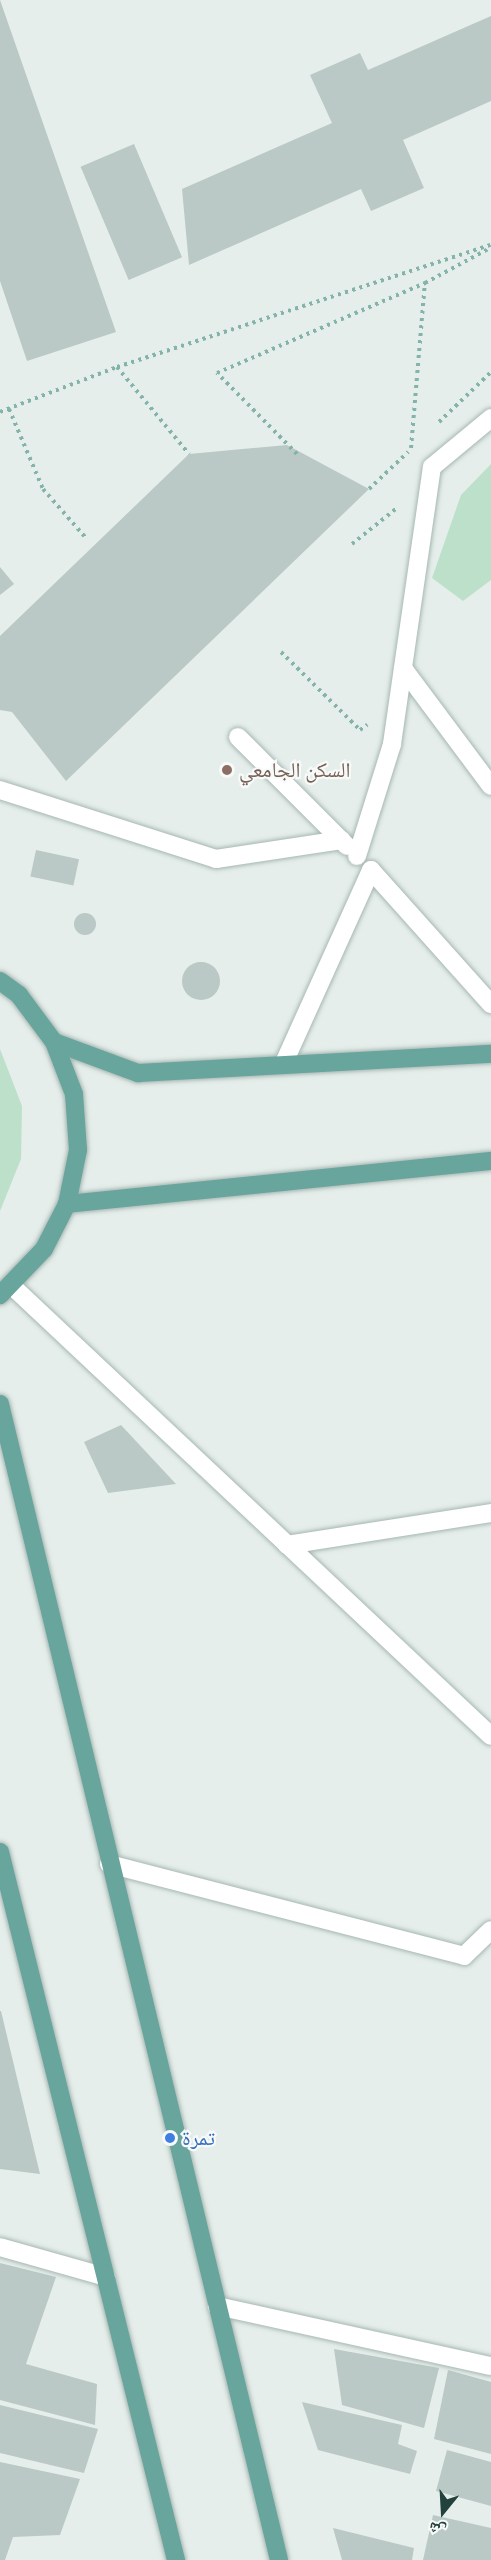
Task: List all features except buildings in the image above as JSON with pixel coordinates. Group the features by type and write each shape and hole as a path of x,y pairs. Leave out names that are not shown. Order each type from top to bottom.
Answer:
{"main road":[{"path":"0,981 19,995 54,1042 74,1094 78,1150 67,1204 44,1249 6,1291"},
{"path":"54,1042 138,1073 491,1054"},
{"path":"67,1204 491,1161"},
{"path":"0,1404 109,1864 279,2560"},
{"path":"0,1852 176,2560"}],"street":[{"path":"357,856 392,744 432,467 491,418"},
{"path":"403,668 491,786"},
{"path":"238,737 371,870 491,1004"},
{"path":"0,790 216,859 342,840"},
{"path":"283,1065 371,870"},
{"path":"6,1291 287,1545 491,1736"},
{"path":"287,1545 491,1513"},
{"path":"109,1864 464,1956 491,1930"},
{"path":"0,2247 106,2277"},
{"path":"217,2306 491,2366"}],"path":[{"path":"297,454 217,373 424,283 491,246"},
{"path":"0,412 117,367 491,246"},
{"path":"411,449 424,283"},
{"path":"117,367 189,454"},
{"path":"9,409 43,489 86,538"},
{"path":"352,544 403,503 402,514"},
{"path":"281,652 360,730 376,718"}],"green space":[{"path":"491,464 491,580 463,601 432,578 461,495"},
{"path":"0,1049 22,1106 21,1159 0,1211"}],"place":[{"name":"السكن الجامعي","path":"227,770"},
{"name":"تمرة","path":"170,2138"}]}
